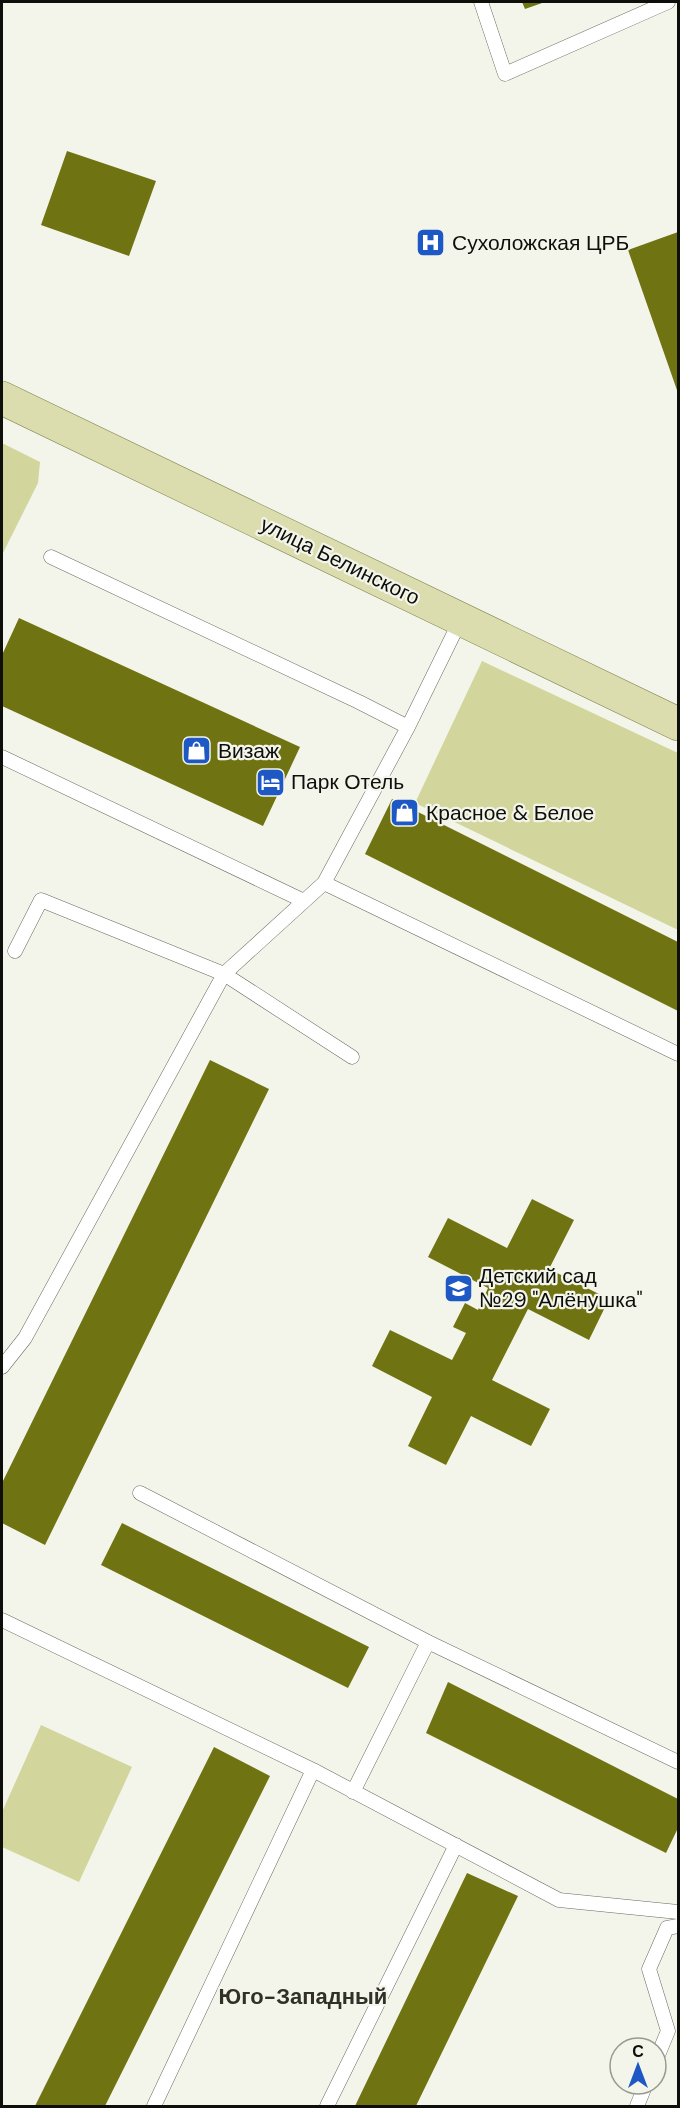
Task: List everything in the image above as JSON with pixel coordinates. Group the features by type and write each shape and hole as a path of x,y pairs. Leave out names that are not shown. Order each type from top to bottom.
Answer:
{"main road":[{"name":"улица Белинского","path":"2,398 678,724"}],"lane":[{"path":"482,2 505,74 668,2"},
{"path":"51,557 408,727"},
{"path":"2,1367 25,1338 224,975 324,883 408,727 461,619"},
{"path":"2,757 304,901"},
{"path":"324,883 678,1054"},
{"path":"15,951 41,900 224,975 352,1057"},
{"path":"140,1493 428,1642 678,1762"},
{"path":"2,1620 313,1770 558,1900 678,1912"},
{"path":"353,1792 428,1642"},
{"path":"154,2106 313,1770"},
{"path":"327,2106 456,1845"},
{"path":"666,2036 668,2031 649,1969 667,1928 678,1926"}],"green space":[{"path":"2,443 40,462 38,483 2,555"},
{"path":"482,661 678,753 678,930 415,803"},
{"path":"41,1725 132,1767 79,1882 2,1847 2,1812"}],"building":[{"path":"522,2 545,2 525,9"},
{"path":"67,151 156,181 129,256 41,225"},
{"path":"678,232 678,393 628,250"},
{"path":"19,618 300,747 263,826 2,706 2,655"},
{"path":"392,799 678,942 678,1011 365,854"},
{"path":"210,1060 269,1089 45,1545 2,1523 2,1483"},
{"path":"532,1199 574,1220 549,1269 609,1299 589,1340 528,1309 492,1380 550,1409 531,1446 471,1416 446,1465 408,1446 432,1397 372,1366 390,1330 452,1360 466,1333 453,1327 465,1303 478,1310 488,1288 428,1257 448,1218 507,1248"},
{"path":"122,1523 369,1647 348,1688 101,1565"},
{"path":"448,1682 678,1799 678,1828 666,1853 426,1733"},
{"path":"214,1747 270,1776 105,2106 35,2106"},
{"path":"467,1873 518,1896 416,2106 355,2106"}],"place":[{"name":"Сухоложская ЦРБ","path":"431,243"},
{"name":"Визаж","path":"197,751"},
{"name":"Парк Отель","path":"270,782"},
{"name":"Красное & Белое","path":"405,813"},
{"name":"Детский сад №29 \"Алёнушка\"","path":"458,1288"}],"district":[{"name":"Юго-Западный","path":"303,1996"}]}
